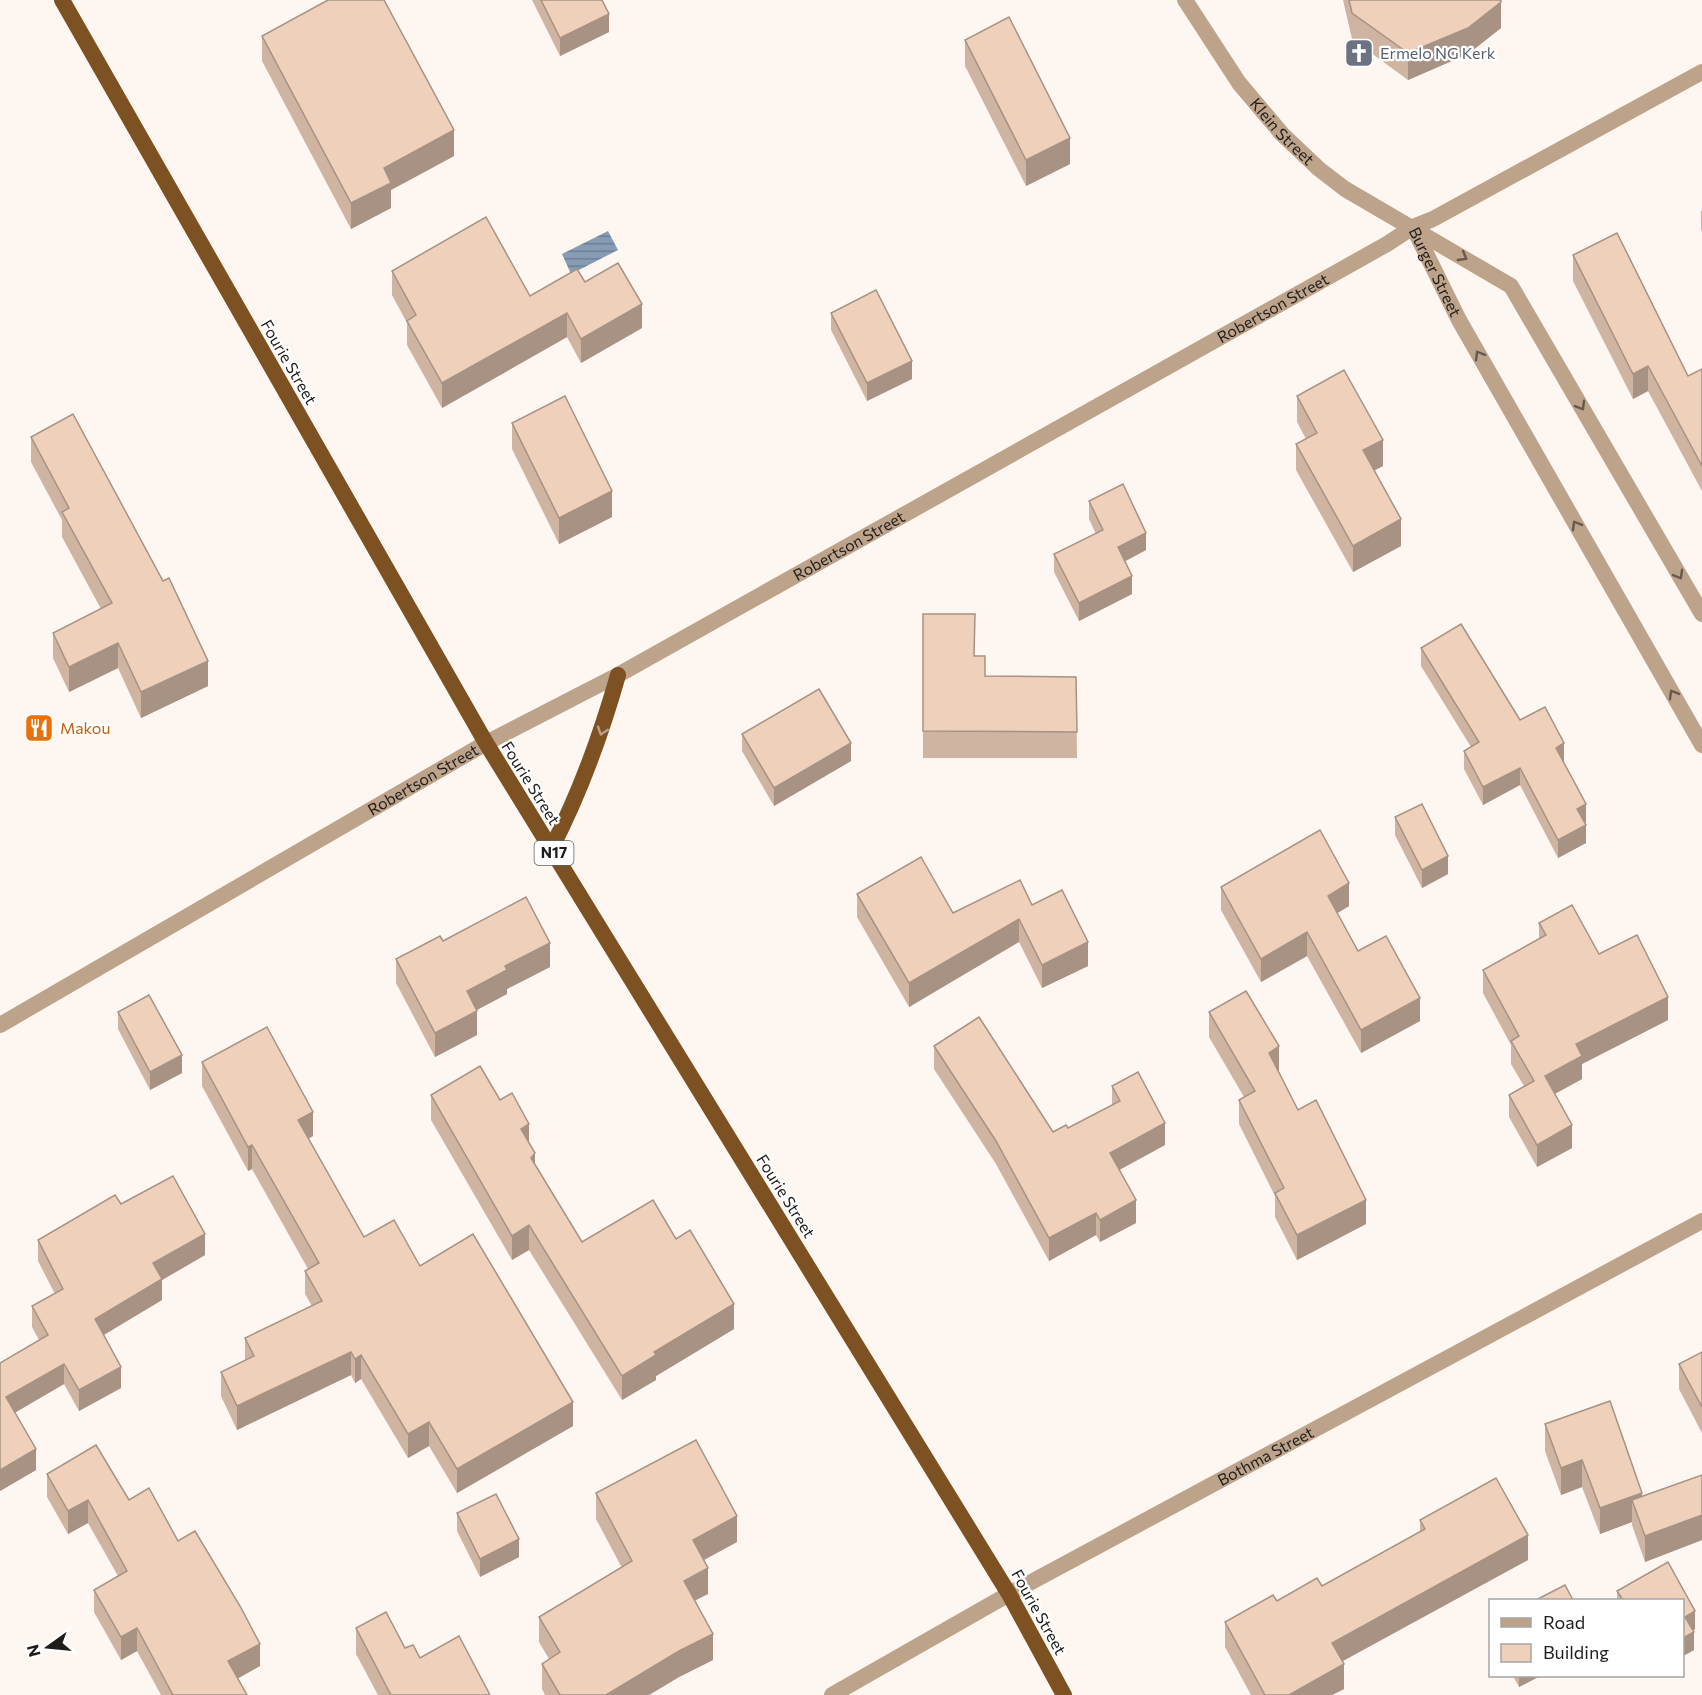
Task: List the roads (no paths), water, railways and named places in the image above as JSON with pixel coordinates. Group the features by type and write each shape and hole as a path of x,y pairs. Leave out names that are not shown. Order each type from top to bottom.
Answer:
{"highway":[{"name":"Fourie Street","path":"62,0 486,743 1009,1594 1064,1695"},
{"path":"551,849 601,735 618,675"}],"street":[{"name":"Klein Street","path":"1185,0 1239,84 1282,134 1345,189 1413,227"},
{"name":"Robertson Street","path":"0,1025 486,743 618,675 1356,262 1413,227 1433,219 1702,72"},
{"name":"Burger Street","path":"1413,227 1511,286 1702,614"},
{"name":"Burger Street","path":"1413,227 1459,320 1702,745"},
{"name":"Bothma Street","path":"832,1695 1009,1594 1702,1221"}],"water":[{"path":"608,231 618,250 571,274 562,254"}],"place":[{"name":"Ermelo NG Kerk","path":"1359,53"},
{"name":"Makou","path":"39,728"}]}
